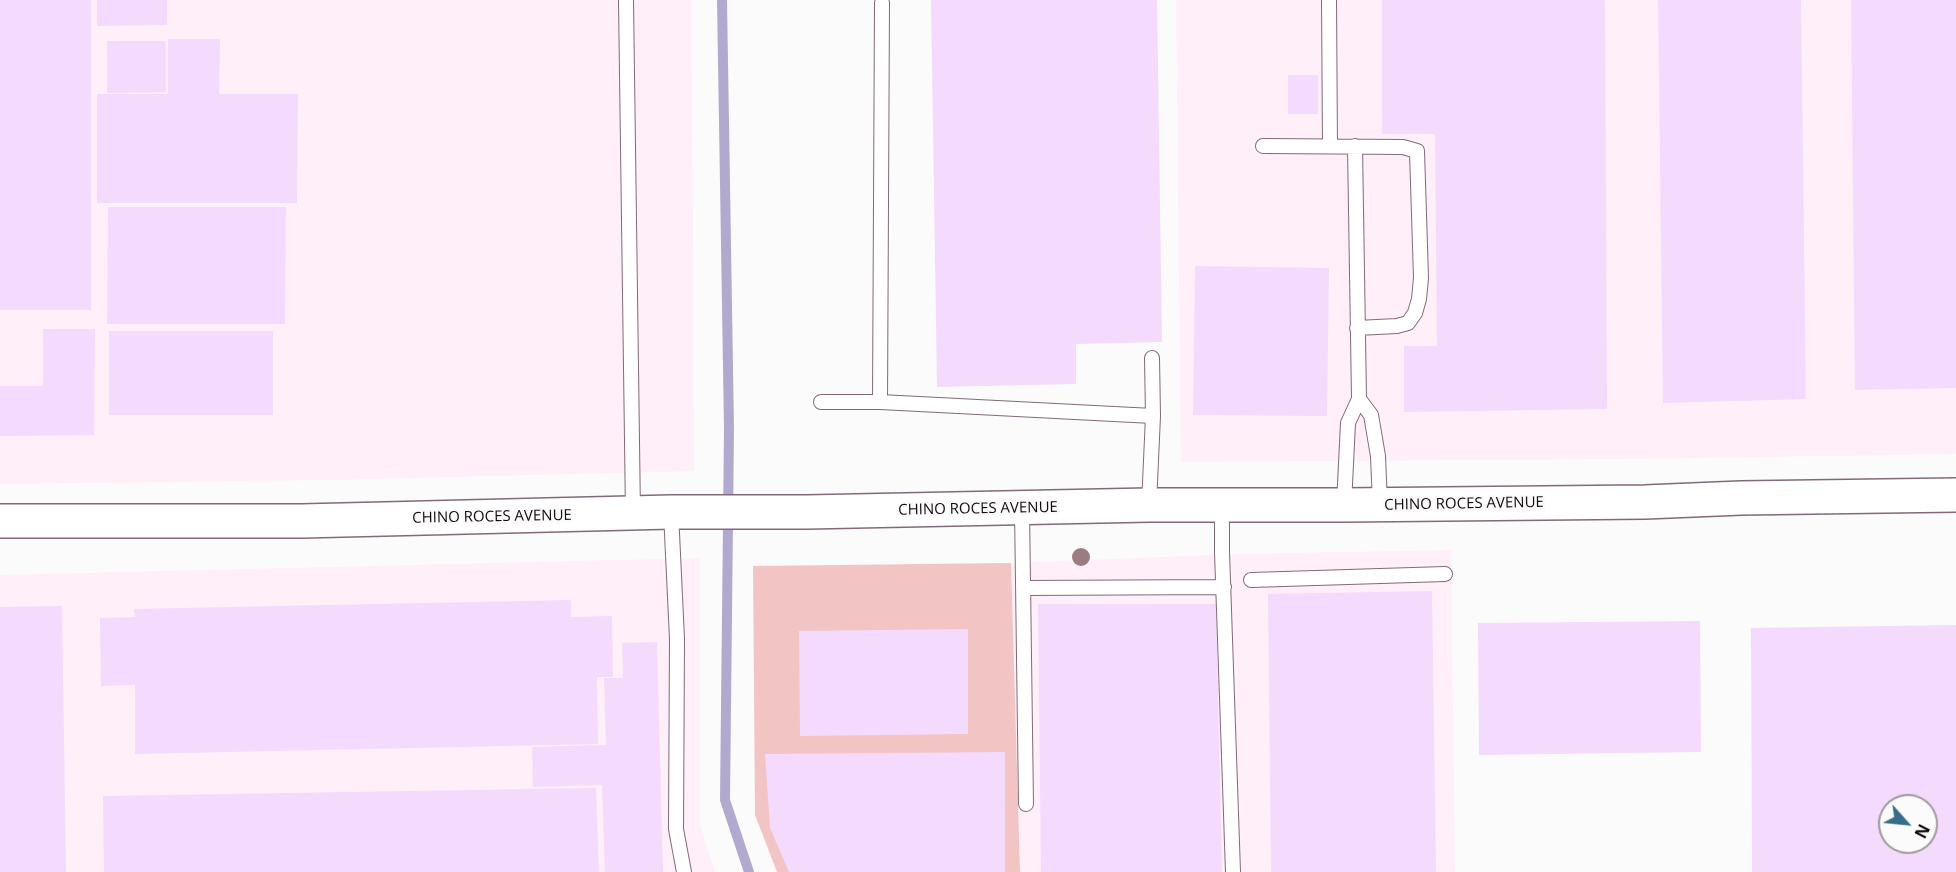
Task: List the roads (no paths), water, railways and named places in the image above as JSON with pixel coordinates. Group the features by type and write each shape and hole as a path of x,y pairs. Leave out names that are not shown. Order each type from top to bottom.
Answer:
{"main road":[{"name":"CHINO ROCES AVENUE","path":"0,522 302,521 671,512 830,512 1222,504 1645,502 1741,498 1956,495"}],"lane":[{"path":"626,0 633,514"},
{"path":"1329,0 1330,146"},
{"path":"880,402 882,3"},
{"path":"1263,146 1403,147 1417,151 1420,278 1417,307 1408,323 1397,326 1357,328"},
{"path":"1344,505 1348,423 1359,399 1355,146"},
{"path":"1149,505 1153,416 1152,358"},
{"path":"1359,399 1371,415 1378,456 1380,504"},
{"path":"821,402 880,402 1153,416"},
{"path":"1222,504 1233,872"},
{"path":"1022,508 1026,804"},
{"path":"671,512 676,639 676,829 684,872"},
{"path":"1251,580 1446,574"},
{"path":"1023,588 1224,587"}],"waterway":[{"path":"722,0 729,428 725,800 749,872"}]}
